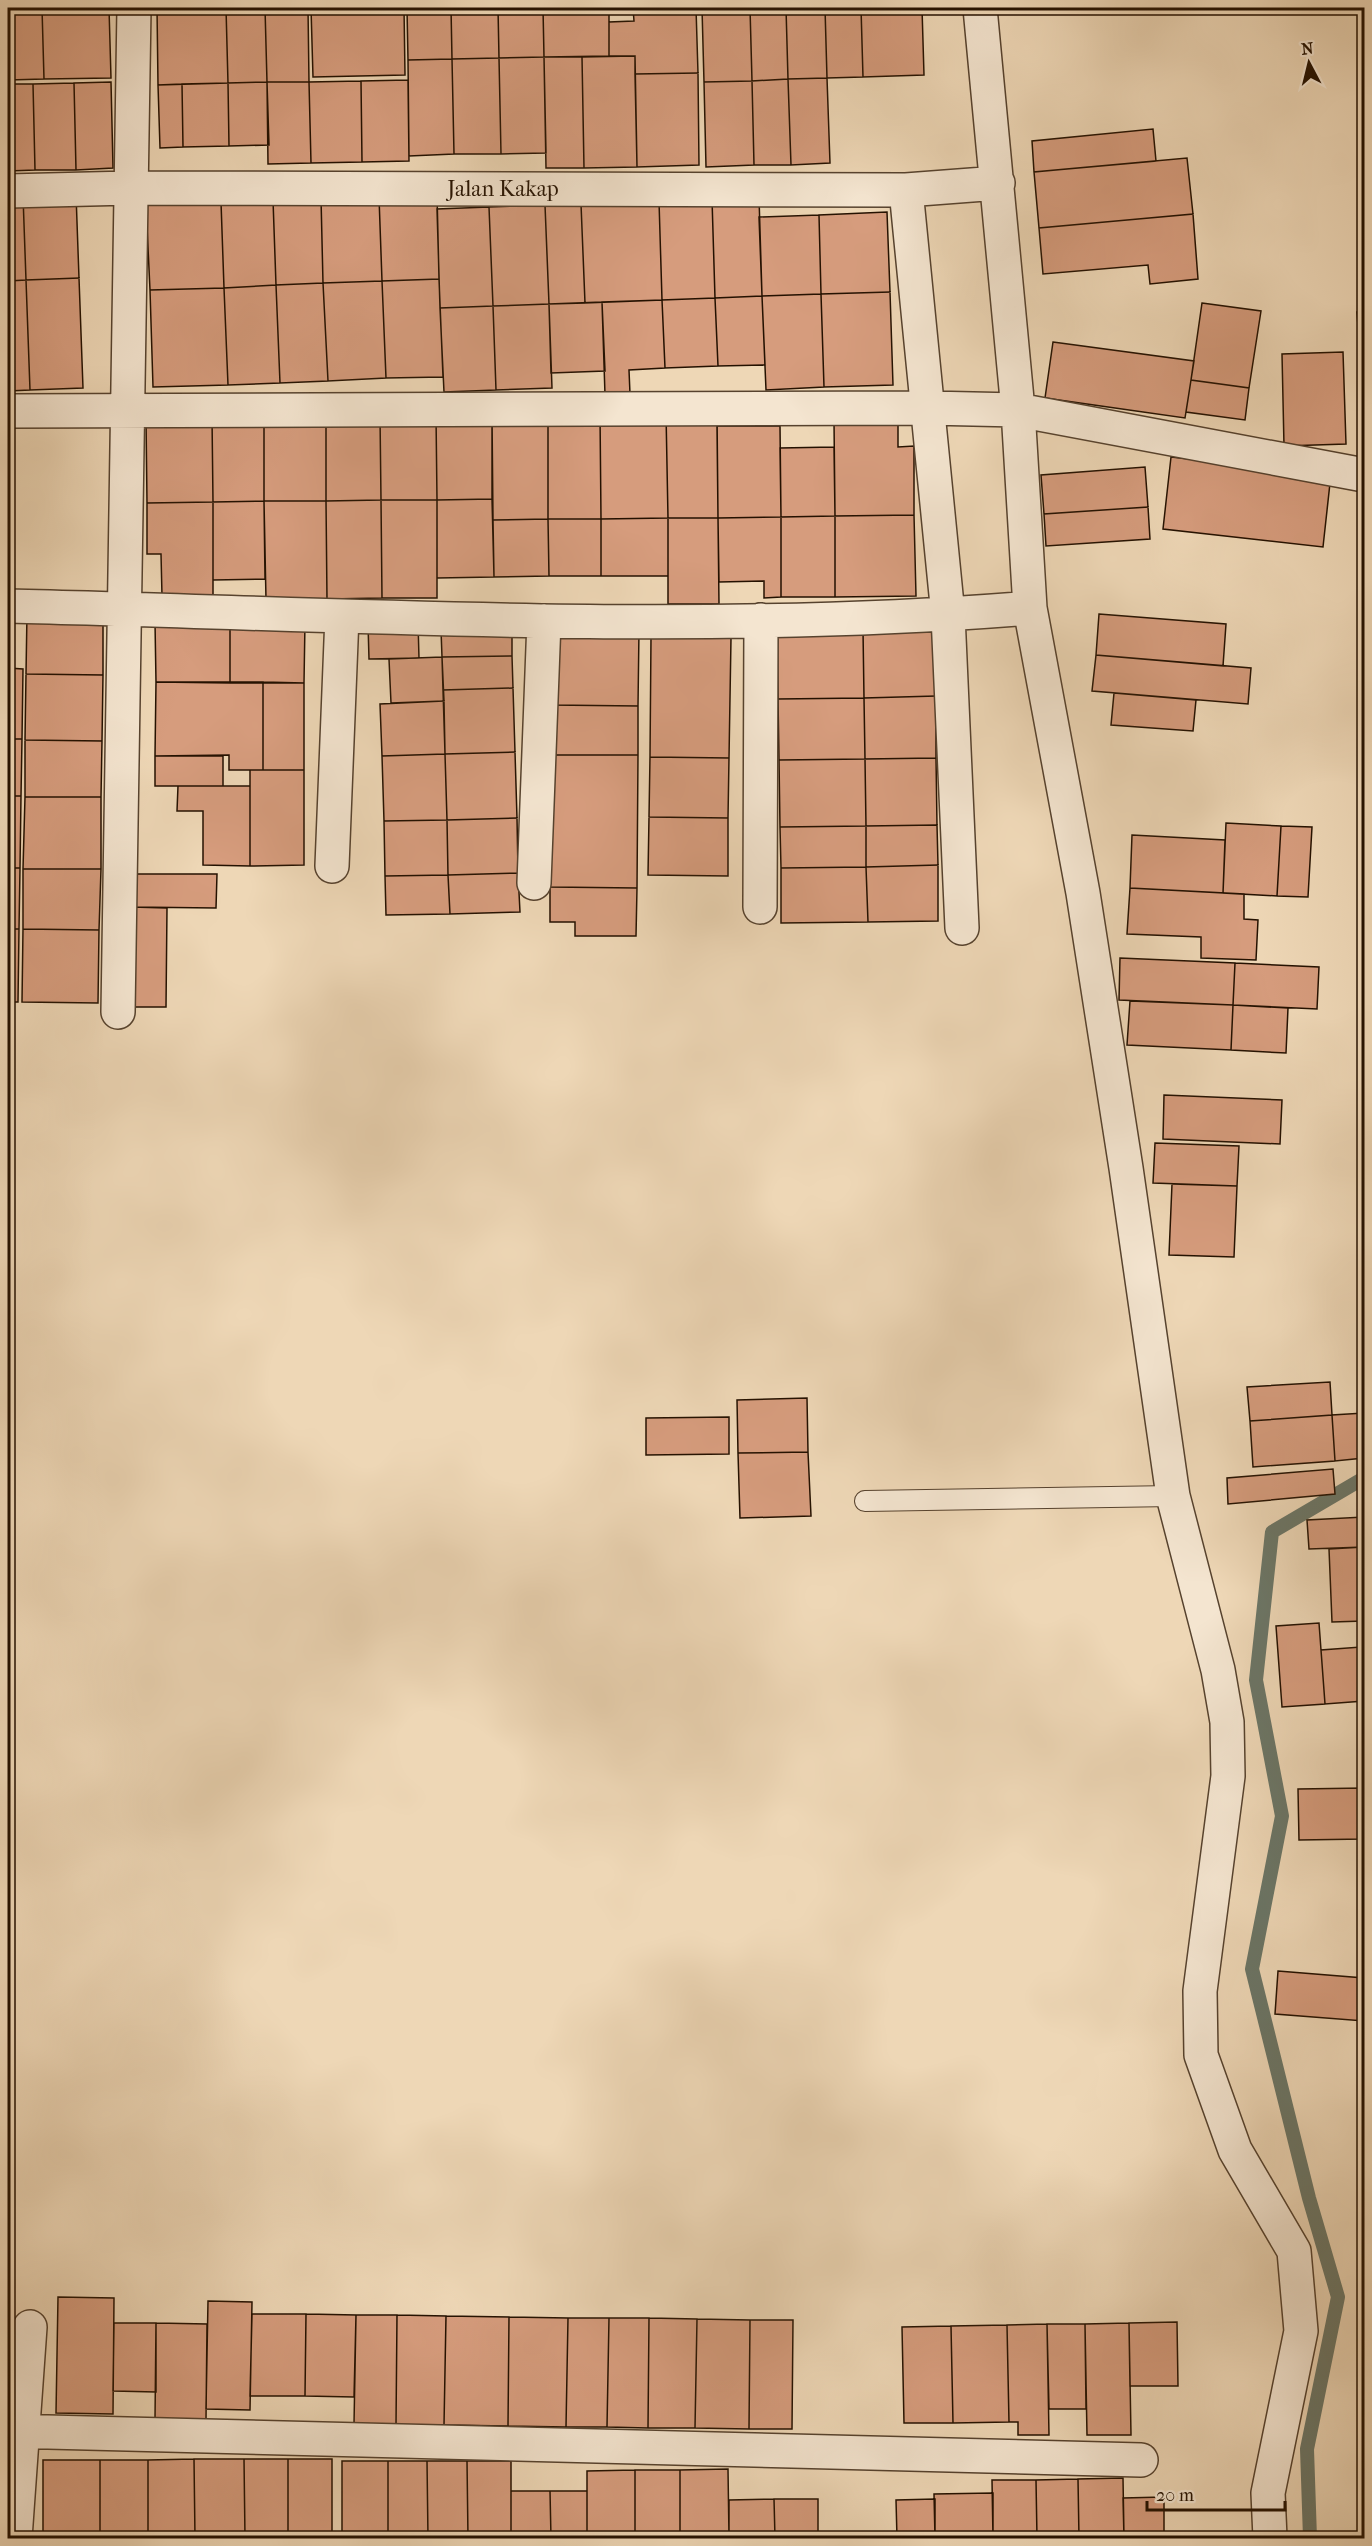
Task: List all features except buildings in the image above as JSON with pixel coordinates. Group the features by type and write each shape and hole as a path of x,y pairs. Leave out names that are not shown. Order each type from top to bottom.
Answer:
{"street":[{"path":"118,1012 134,8"},
{"path":"980,8 1018,410 1030,608 1083,893 1126,1168 1173,1496 1218,1670 1227,1722 1228,1776 1200,1991 1201,2055 1235,2150 1294,2251 1301,2331 1268,2493 1270,2538"},
{"name":"Jalan Kakap","path":"8,191 130,188 906,190 998,183"},
{"path":"906,190 948,615 962,928"},
{"path":"8,411 928,408 1018,410 1365,475"},
{"path":"8,606 544,621 761,620 948,615 1030,608"},
{"path":"332,866 342,616"},
{"path":"760,907 761,620"},
{"path":"534,883 544,621"},
{"path":"15,2538 15,2431 30,2327"},
{"path":"15,2431 1141,2460"}],"lane":[{"path":"865,1501 1173,1496"}],"waterway":[{"path":"1310,2538 1307,2449 1338,2297 1309,2198 1252,1969 1282,1816 1256,1680 1272,1532 1364,1478"}]}
